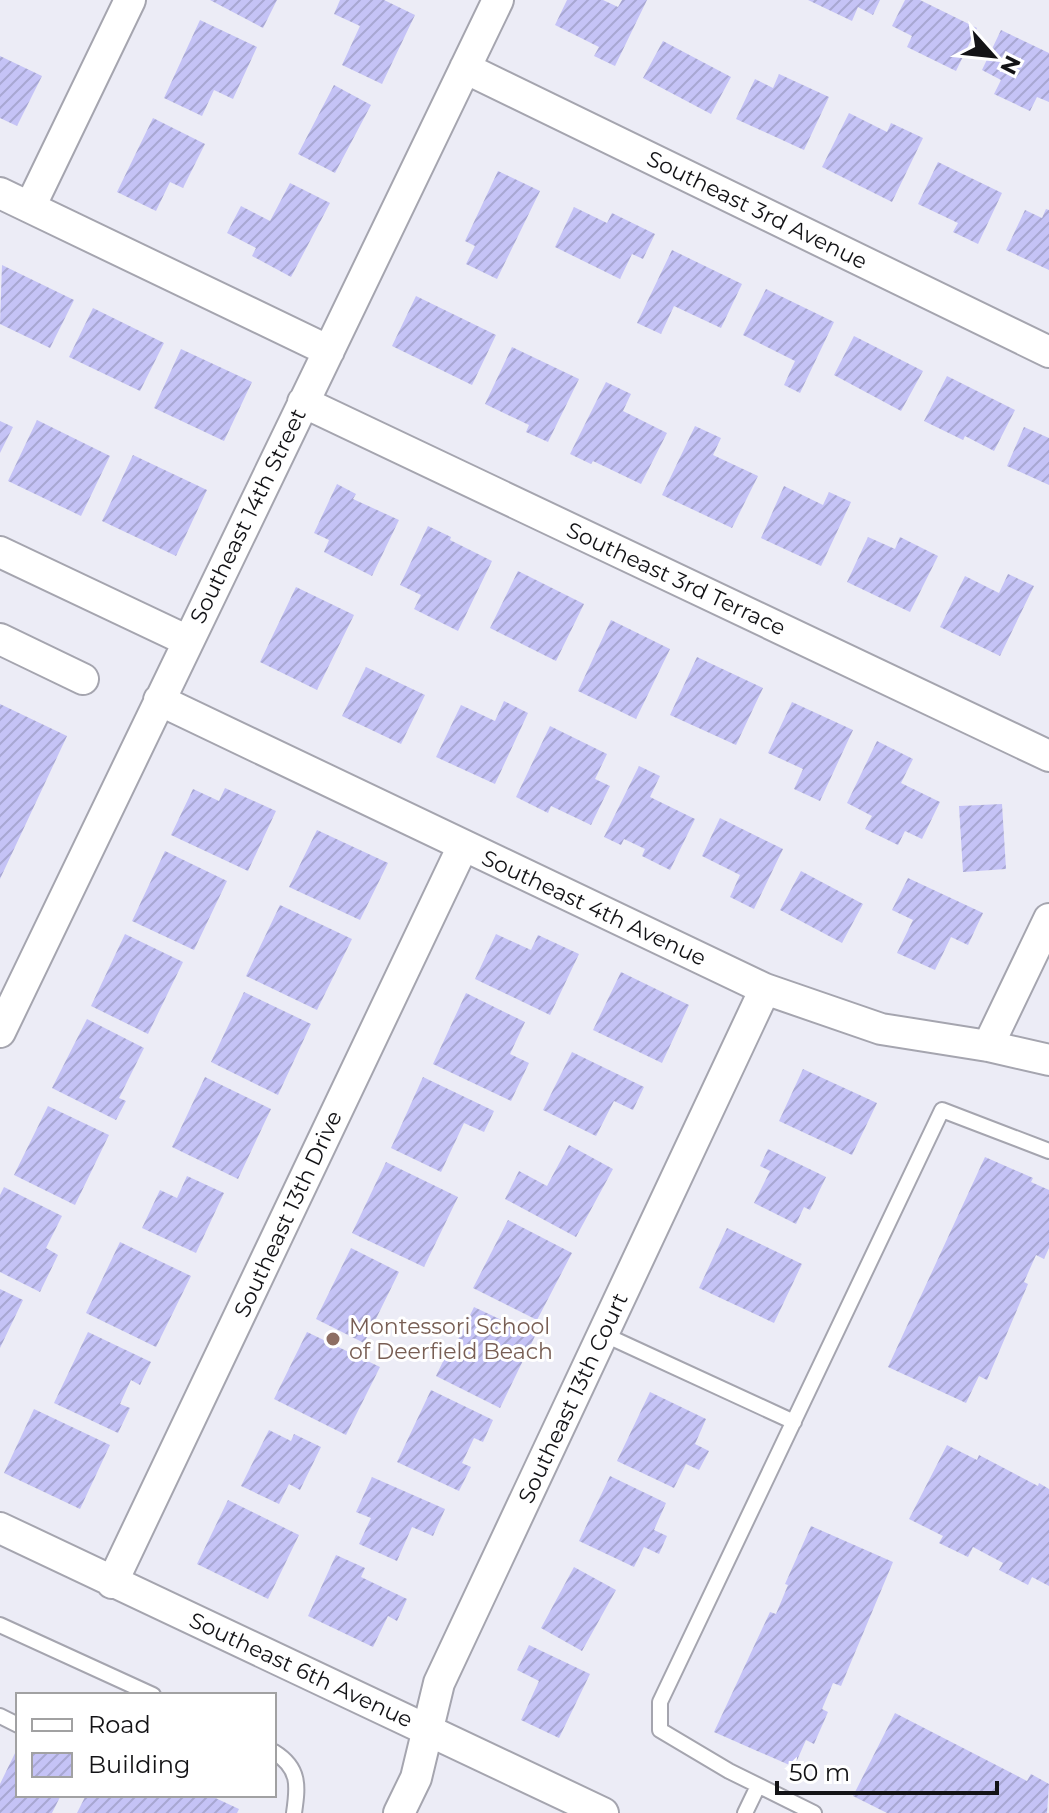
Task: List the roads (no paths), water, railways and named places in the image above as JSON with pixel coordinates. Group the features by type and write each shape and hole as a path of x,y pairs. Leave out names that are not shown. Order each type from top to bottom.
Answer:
{"street":[{"path":"30,207 130,0"},
{"name":"Southeast 14th Street","path":"0,1032 498,0"},
{"name":"Southeast 3rd Avenue","path":"465,68 1049,352"},
{"path":"0,193 329,351"},
{"name":"Southeast 3rd Terrace","path":"303,402 1049,756"},
{"path":"0,552 188,641"},
{"path":"0,639 83,679"},
{"name":"Southeast 4th Avenue","path":"159,700 765,989 881,1029 988,1046 1049,1060"},
{"name":"Southeast 13th Drive","path":"112,1583 463,846"},
{"path":"988,1046 1049,919"},
{"name":"Southeast 13th Court","path":"399,1813 416,1778 439,1683 765,989"},
{"name":"Southeast 6th Avenue","path":"0,1528 427,1729 572,1807 603,1813"}],"lane":[{"path":"814,1813 758,1786 660,1730 660,1702 942,1110 1049,1151"},
{"path":"603,1334 794,1422"},
{"path":"0,1625 149,1693"},
{"path":"276,1753 288,1760 298,1785 294,1813"},
{"path":"745,1813 758,1786"}],"place":[{"name":"Montessori School of Deerfield Beach","path":"333,1339"}]}
